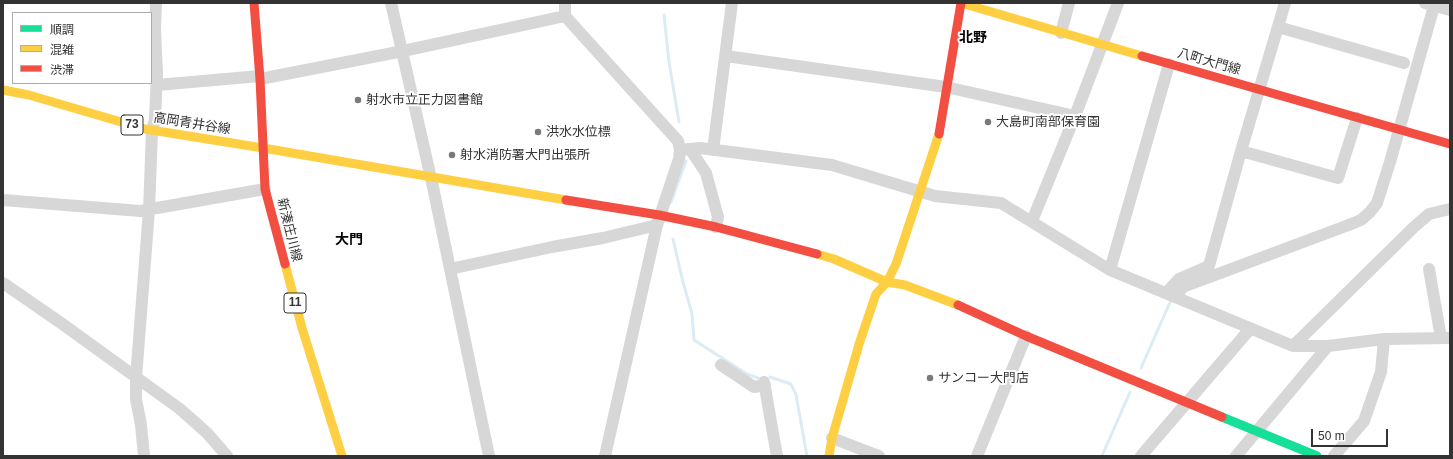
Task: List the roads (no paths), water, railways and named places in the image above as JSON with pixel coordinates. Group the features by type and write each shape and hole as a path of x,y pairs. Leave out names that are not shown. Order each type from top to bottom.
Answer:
{"street":[{"path":"144,456 141,425 136,399 136,378 149,210 152,131 155,119 157,85 156,3"},
{"name":"新湊庄川線","path":"254,3 260,78 265,189 302,328 342,456"},
{"path":"392,3 431,177 489,456"},
{"path":"566,3 565,16 706,173 718,217 716,227"},
{"path":"713,150 732,3"},
{"path":"829,456 840,440 860,341 876,294 887,282 896,264 939,137 961,3"},
{"name":"八町大門線","path":"961,3 1450,144"},
{"path":"1061,33 1070,3"},
{"path":"1032,221 1075,116 1118,3"},
{"path":"1166,293 1178,279 1209,266 1285,3"},
{"path":"1178,298 1179,292 1184,287 1361,220 1377,203 1400,130 1430,4 1450,10"},
{"path":"157,85 260,78 403,51 565,16"},
{"path":"1278,27 1404,63"},
{"path":"726,56 946,87 1075,116"},
{"path":"1110,270 1169,64"},
{"name":"高岡青井谷線","path":"3,90 29,95 152,131 263,148 431,177 658,220 716,227 834,259 887,282 905,285 965,308 1026,336 1317,456"},
{"path":"1241,151 1338,178 1357,118"},
{"path":"605,456 658,220 679,159 685,150 700,148 832,165 935,196 1001,203 1110,270 1293,346 1328,346 1384,339 1445,338 1429,269"},
{"path":"3,200 140,211 265,189"},
{"path":"1293,346 1414,227 1429,214 1450,209"},
{"path":"450,269 552,247 603,238 658,220"},
{"path":"887,282 887,293"},
{"path":"3,283 180,409 202,428 227,456"},
{"path":"1140,456 1250,329"},
{"path":"977,456 1026,336"},
{"path":"1334,456 1364,421 1381,372 1384,339"},
{"path":"1236,456 1328,346"},
{"path":"720,365 754,387 765,384 777,456"},
{"path":"840,440 879,456"}],"waterway":[{"path":"664,15 669,62 679,122"},
{"path":"671,202 686,161"},
{"path":"673,239 692,314 694,340 747,374 758,378"},
{"path":"1141,368 1171,300"},
{"path":"770,377 791,384 796,395 807,456"},
{"path":"1102,456 1130,392"}],"place":[{"name":"射水市立正力図書館","path":"358,100"},
{"name":"大島町南部保育園","path":"988,122"},
{"name":"洪水水位標","path":"538,132"},
{"name":"射水消防署大門出張所","path":"452,155"},
{"name":"サンコー大門店","path":"930,378"}],"district":[{"name":"北野","path":"973,38"},
{"name":"大門","path":"349,240"}]}
